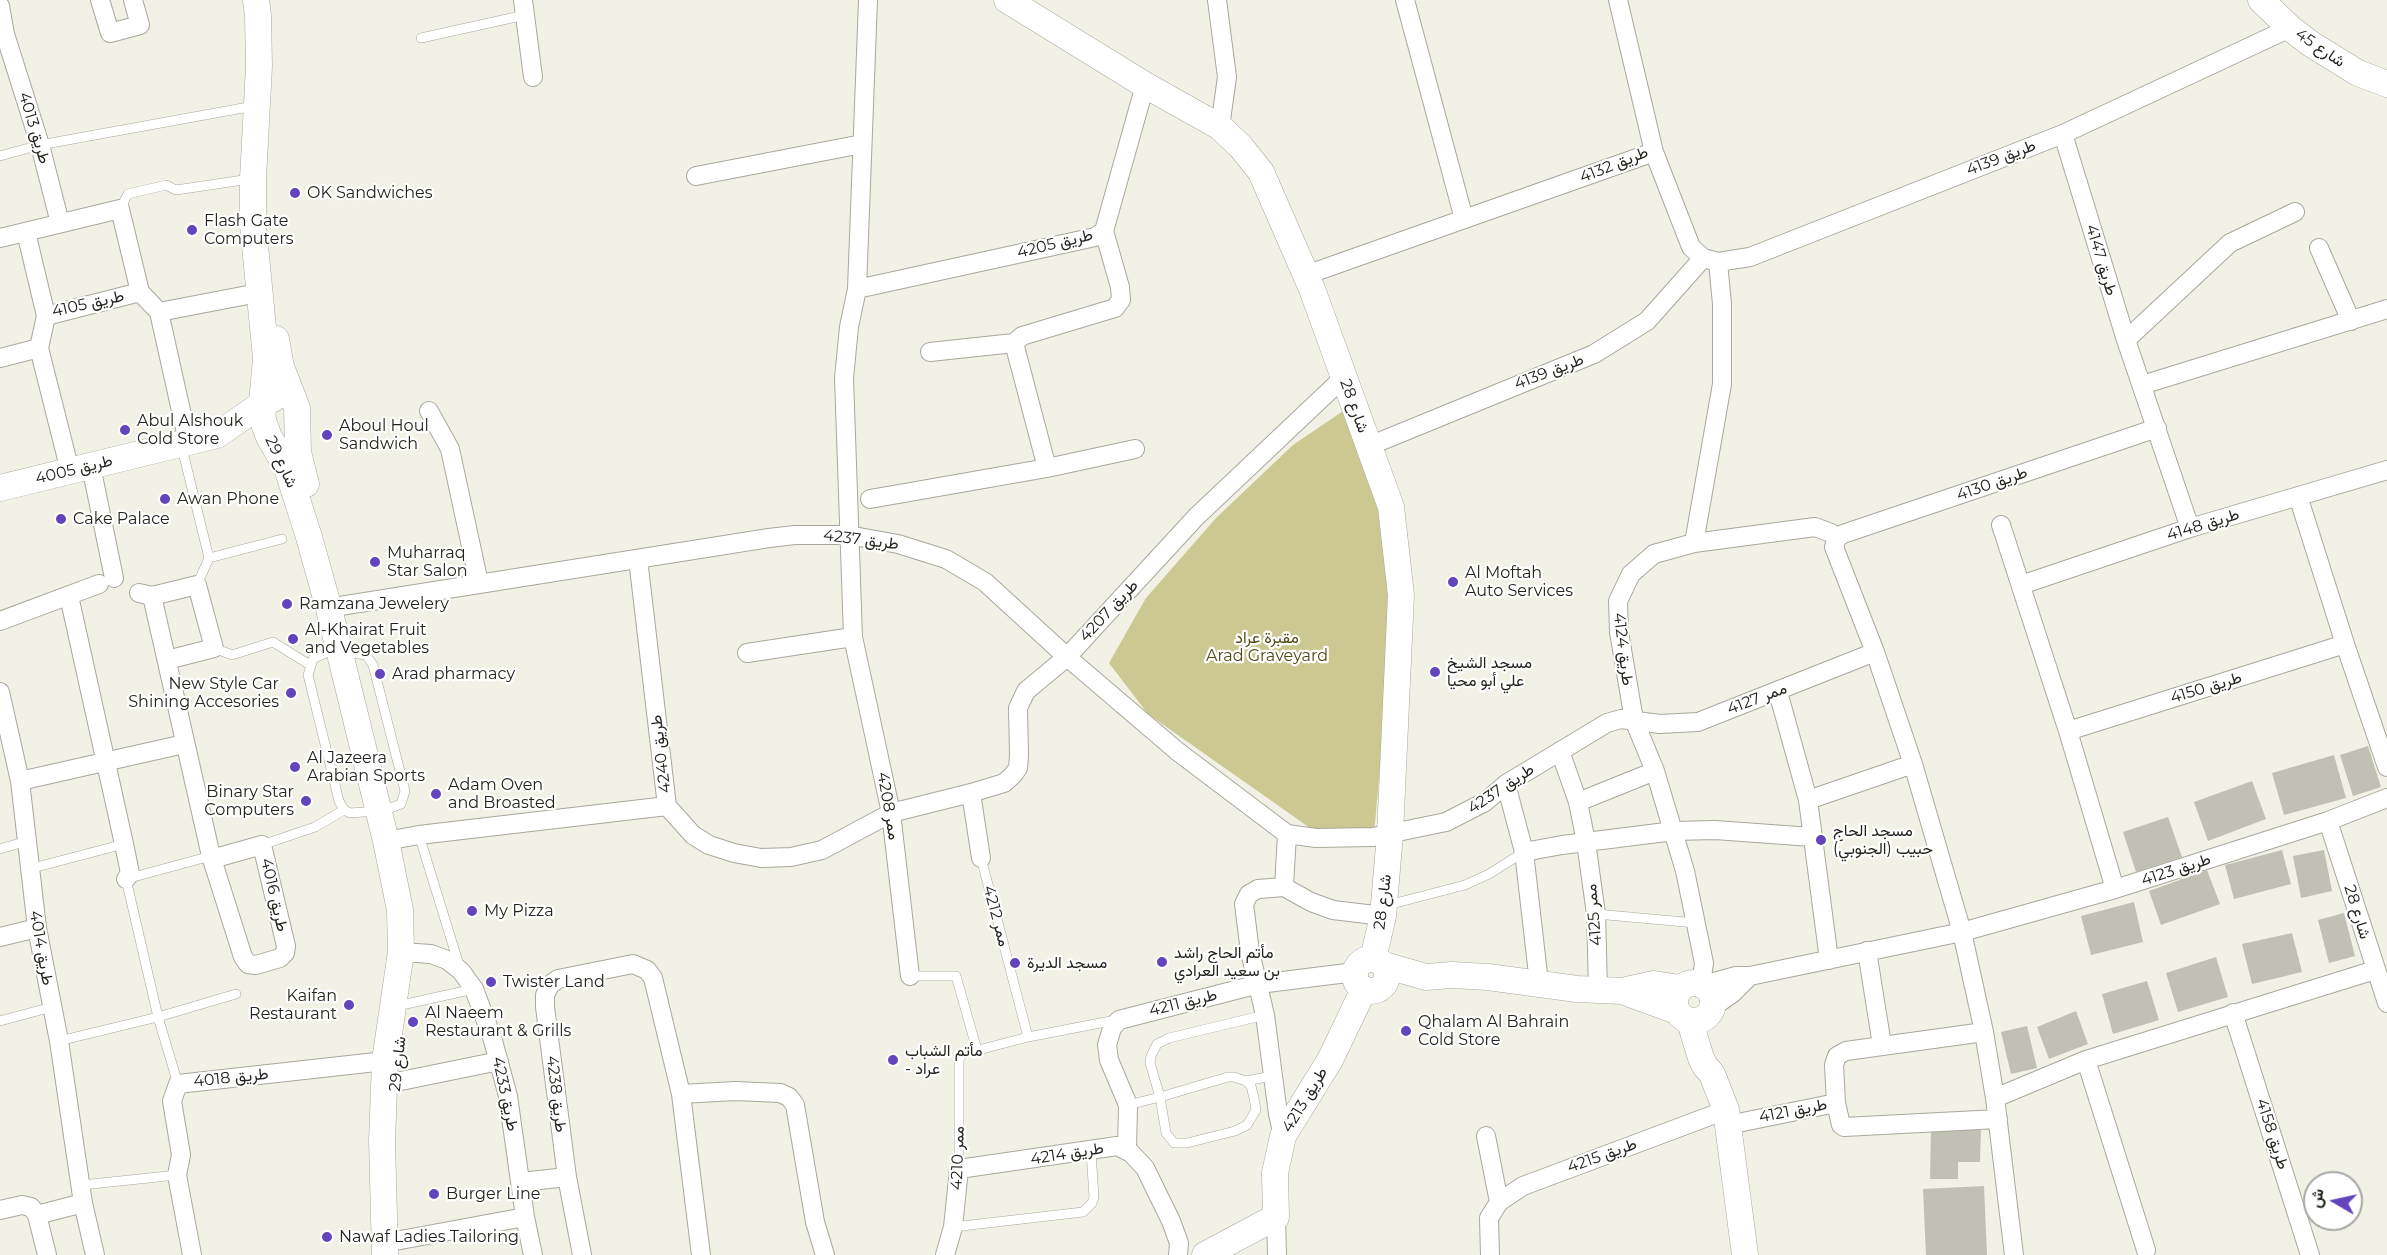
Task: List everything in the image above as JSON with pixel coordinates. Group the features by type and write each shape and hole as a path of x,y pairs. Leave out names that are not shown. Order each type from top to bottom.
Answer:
{"street":[{"path":"100,0 110,33 139,26 133,0"},
{"name":"شارع 29","path":"255,0 258,16 259,66 253,225 266,358 262,404 263,421 290,477 335,607"},
{"name":"شارع 29","path":"271,0 272,62 264,185 266,253 278,356 294,399 301,466 384,809 401,838 414,923 391,1072 392,1250"},
{"path":"848,535 844,378 849,327 857,289 868,0"},
{"name":"شارع 28","path":"1008,0 1144,85 1220,127 1241,147 1261,172 1306,275 1391,507 1401,595 1390,834 1383,911 1372,974"},
{"path":"1217,0 1227,77 1220,127"},
{"path":"1405,0 1464,219"},
{"name":"طريق 4132","path":"1306,275 1654,152 1618,0"},
{"name":"شارع 45","path":"2262,0 2290,28 2358,73 2387,84"},
{"name":"طريق 4013","path":"0,6 3,35 40,145 60,223"},
{"path":"524,7 533,77"},
{"name":"طريق 4139","path":"1369,446 1594,354 1647,321 1711,260 1750,257 2063,134 2290,28"},
{"name":"طريق 4205","path":"857,289 1095,237 1104,231 1144,85"},
{"name":"طريق 4147","path":"2063,134 2126,340 2190,528"},
{"path":"696,176 862,144"},
{"path":"1654,152 1691,247 1711,260 1722,304 1722,384 1694,543"},
{"path":"0,238 120,208"},
{"name":"طريق 4105","path":"26,232 46,316 140,292 120,208"},
{"path":"2126,340 2230,243 2295,212"},
{"path":"930,351 1014,343 1022,336 1114,308 1121,300 1120,287 1104,231"},
{"path":"2319,248 2351,321"},
{"path":"140,292 159,312 184,443"},
{"path":"159,312 258,293"},
{"path":"2142,385 2387,309"},
{"path":"0,621 106,581 80,469 39,348 46,316"},
{"path":"1014,343 1047,468"},
{"path":"0,358 39,348"},
{"name":"طريق 4207","path":"891,813 1004,783 1013,775 1018,768 1019,756 1018,708 1026,691 1067,657 1196,517 1343,378"},
{"name":"طريق 4005","path":"0,488 217,435 262,404 278,398 294,399"},
{"path":"429,411 450,449 479,583"},
{"name":"طريق 4005","path":"217,435 234,438 269,437 298,428"},
{"name":"طريق 4130","path":"1835,543 1843,534 2157,429"},
{"path":"870,499 1047,468 1135,449"},
{"name":"طريق 4148","path":"2021,585 2190,528 2387,470"},
{"path":"2298,496 2387,767"},
{"path":"2001,525 2068,731 2115,889"},
{"name":"طريق 4124","path":"1695,999 1704,967 1696,923 1674,831 1655,771 1634,720 1619,632 1618,601 1631,574 1654,554 1694,543 1815,527 1831,533 1835,543"},
{"name":"طريق 4237","path":"335,607 769,538 848,535 898,544 946,559 985,582 1067,657 1177,751 1287,834 1316,838 1373,837 1446,822 1485,802 1506,784 1607,723 1621,719 1634,720"},
{"name":"ممر 4208","path":"848,535 853,637 891,813 910,976"},
{"path":"1835,543 1913,764 1962,932 1984,1032 1995,1098 2014,1255"},
{"name":"طريق 4240","path":"638,559 667,806 693,835 709,845 734,853 761,858 791,857 822,850 891,813"},
{"path":"167,660 214,648 197,585"},
{"name":"طريق 4016","path":"197,585 146,595 167,660 184,744 211,856 243,957 248,964 256,965 280,958 285,953 286,946 262,845 219,857 211,856"},
{"path":"69,596 130,873 126,879"},
{"path":"747,653 853,637"},
{"name":"طريق 4150","path":"2068,731 2345,644"},
{"name":"ممر 4127","path":"1634,720 1660,724 1698,722 1875,652"},
{"name":"طريق 4014","path":"0,692 20,781 37,928 95,1255"},
{"path":"1778,692 1808,800 1829,960"},
{"path":"20,781 184,744"},
{"name":"ممر 4125","path":"1560,751 1578,802 1610,990"},
{"path":"1808,800 1913,764"},
{"path":"1578,802 1655,771"},
{"path":"1506,784 1524,852 1539,983"},
{"name":"ممر 4212","path":"971,793 981,858"},
{"name":"طريق 4123","path":"1695,999 1736,976 1750,976 1962,932 2115,889 2328,821 2387,798"},
{"path":"401,838 667,806"},
{"name":"شارع 28","path":"2328,821 2387,1003"},
{"path":"1524,852 1674,831 1715,830 1812,837"},
{"path":"1284,887 1287,834"},
{"path":"1283,1136 1259,984 1250,952 1244,904 1249,894 1258,890 1284,887 1311,902 1333,910 1383,911"},
{"path":"0,937 37,928"},
{"path":"1868,951 1881,1045"},
{"name":"شارع 29","path":"391,1072 406,1004 408,952"},
{"name":"طريق 4233","path":"408,952 439,957 460,970 474,988 499,1061 508,1096 525,1217 533,1255"},
{"name":"طريق 4238","path":"582,1255 567,1177 545,995 550,985 558,979 633,964 646,970 653,978 681,1094 701,1255"},
{"path":"1995,1098 2086,1060 2375,970"},
{"path":"1372,974 1414,984 1426,977 1488,977 1577,989 1695,999 1701,1058 1712,1074 1727,1117 1745,1255"},
{"name":"طريق 4211","path":"1119,1020 1259,984 1372,974"},
{"name":"طريق 4213","path":"1276,1255 1275,1173 1283,1136 1330,1060 1372,974"},
{"name":"طريق 4158","path":"2234,1013 2310,1255"},
{"path":"1119,1020 1112,1028 1107,1045 1109,1060 1128,1105 1127,1150"},
{"name":"طريق 4121","path":"1727,1117 1836,1103 1834,1073 1837,1056 1846,1051 1984,1032"},
{"path":"2086,1060 2146,1250"},
{"name":"طريق 4018","path":"192,1255 177,1176 181,1155 172,1101 178,1084 391,1072 499,1061"},
{"path":"681,1094 780,1093 789,1097 795,1106 815,1222 825,1255"},
{"path":"1836,1103 1841,1125 1844,1127 1998,1119"},
{"name":"طريق 4215","path":"1494,1210 1523,1186 1727,1117"},
{"path":"1486,1136 1494,1210 1490,1255"},
{"name":"طريق 4214","path":"959,1169 1090,1152 1117,1146 1127,1150 1145,1168 1162,1200 1179,1243 1178,1255"},
{"name":"ممر 4210","path":"945,1255 953,1227 959,1169"},
{"path":"521,1182 567,1177"},
{"path":"37,1215 83,1194"},
{"path":"0,1210 22,1205 31,1207 37,1215 47,1255"},
{"path":"392,1250 525,1217"},
{"path":"1205,1255 1276,1217"}],"lane":[{"path":"421,38 524,7"},
{"path":"0,156 40,145 257,106"},
{"path":"120,208 128,194 166,185 176,190 253,178"},
{"path":"184,443 209,558 197,585"},
{"path":"209,558 282,539"},
{"path":"214,648 232,655 273,642 310,665"},
{"path":"345,650 319,655 310,665 309,680 339,801 345,810 357,813 384,809"},
{"path":"262,845 315,827 345,810"},
{"path":"401,838 460,970"},
{"path":"0,849 27,841"},
{"path":"29,868 124,844"},
{"path":"1383,911 1465,885 1489,874 1524,852"},
{"path":"178,1084 158,1017 126,879 211,856"},
{"name":"ممر 4212","path":"981,858 1028,1037"},
{"path":"1596,914 1696,923"},
{"path":"910,976 951,974 956,976 977,1050"},
{"path":"406,1004 474,988"},
{"path":"58,1041 158,1017 236,994"},
{"path":"0,1021 52,1007"},
{"path":"1128,1105 1160,1097 1228,1077 1241,1078 1251,1086 1256,1104 1254,1115 1247,1125 1235,1131 1181,1144 1174,1143 1166,1133 1160,1097 1150,1063 1157,1044 1169,1038 1264,1015"},
{"name":"طريق 4211","path":"959,1059 963,1054 1028,1037 1119,1020"},
{"name":"ممر 4210","path":"959,1059 959,1169"},
{"path":"1246,1081 1272,1076"},
{"path":"953,1227 1083,1212 1094,1197 1090,1152"},
{"path":"83,1194 177,1176"}],"green space":[{"name":"مقبرة عراد Arad Graveyard","path":"1346,409 1382,515 1395,602 1374,834 1320,835 1148,714 1109,663 1146,598 1216,518 1293,445"}],"building":[{"path":"2368,746 2381,787 2353,796 2340,755"},
{"path":"2334,755 2346,798 2284,815 2272,773"},
{"path":"2252,781 2266,819 2208,841 2194,802"},
{"path":"2168,817 2182,857 2136,872 2123,832"},
{"path":"2282,850 2291,884 2234,899 2225,865"},
{"path":"2324,850 2332,891 2301,898 2293,856"},
{"path":"2207,870 2220,904 2161,925 2149,891"},
{"path":"2134,902 2143,942 2091,955 2081,916"},
{"path":"2344,913 2355,956 2329,963 2318,920"},
{"path":"2292,933 2302,972 2252,984 2242,944"},
{"path":"2216,957 2228,997 2178,1012 2166,973"},
{"path":"2147,981 2159,1020 2113,1034 2102,994"},
{"path":"2076,1011 2088,1044 2049,1059 2037,1027"},
{"path":"2027,1026 2037,1068 2011,1074 2001,1032"},
{"path":"1931,1127 1981,1128 1980,1162 1958,1162 1958,1179 1930,1179"},
{"path":"1984,1186 1987,1255 1926,1255 1923,1189"}],"place":[{"name":"OK Sandwiches","path":"295,193"},
{"name":"Flash Gate Computers","path":"192,230"},
{"name":"Abul Alshouk Cold Store","path":"125,430"},
{"name":"Aboul Houl Sandwich","path":"327,435"},
{"name":"Awan Phone","path":"165,499"},
{"name":"Cake Palace","path":"61,519"},
{"name":"Muharraq Star Salon","path":"375,562"},
{"name":"Al Moftah Auto Services","path":"1453,582"},
{"name":"Ramzana Jewelery","path":"287,604"},
{"name":"Al-Khairat Fruit and Vegetables","path":"293,639"},
{"name":"مسجد الشيخ علي أبو محيا","path":"1435,672"},
{"name":"Arad pharmacy","path":"380,674"},
{"name":"New Style Car Shining Accesories","path":"291,693"},
{"name":"Al Jazeera Arabian Sports","path":"295,767"},
{"name":"Adam Oven and Broasted","path":"436,794"},
{"name":"Binary Star Computers","path":"306,801"},
{"name":"مسجد الحاج حبيب (الجنوبي)","path":"1821,840"},
{"name":"My Pizza","path":"472,911"},
{"name":"مأتم الحاج راشد بن سعيد العرادي","path":"1162,962"},
{"name":"مسجد الديرة","path":"1015,963"},
{"name":"Twister Land","path":"491,982"},
{"name":"Kaifan Restaurant","path":"349,1005"},
{"name":"Al Naeem Restaurant & Grills","path":"413,1022"},
{"name":"Qhalam Al Bahrain Cold Store","path":"1406,1031"},
{"name":"مأتم الشباب - عراد","path":"893,1060"},
{"name":"Burger Line","path":"434,1194"},
{"name":"Nawaf Ladies Tailoring","path":"327,1237"}]}
